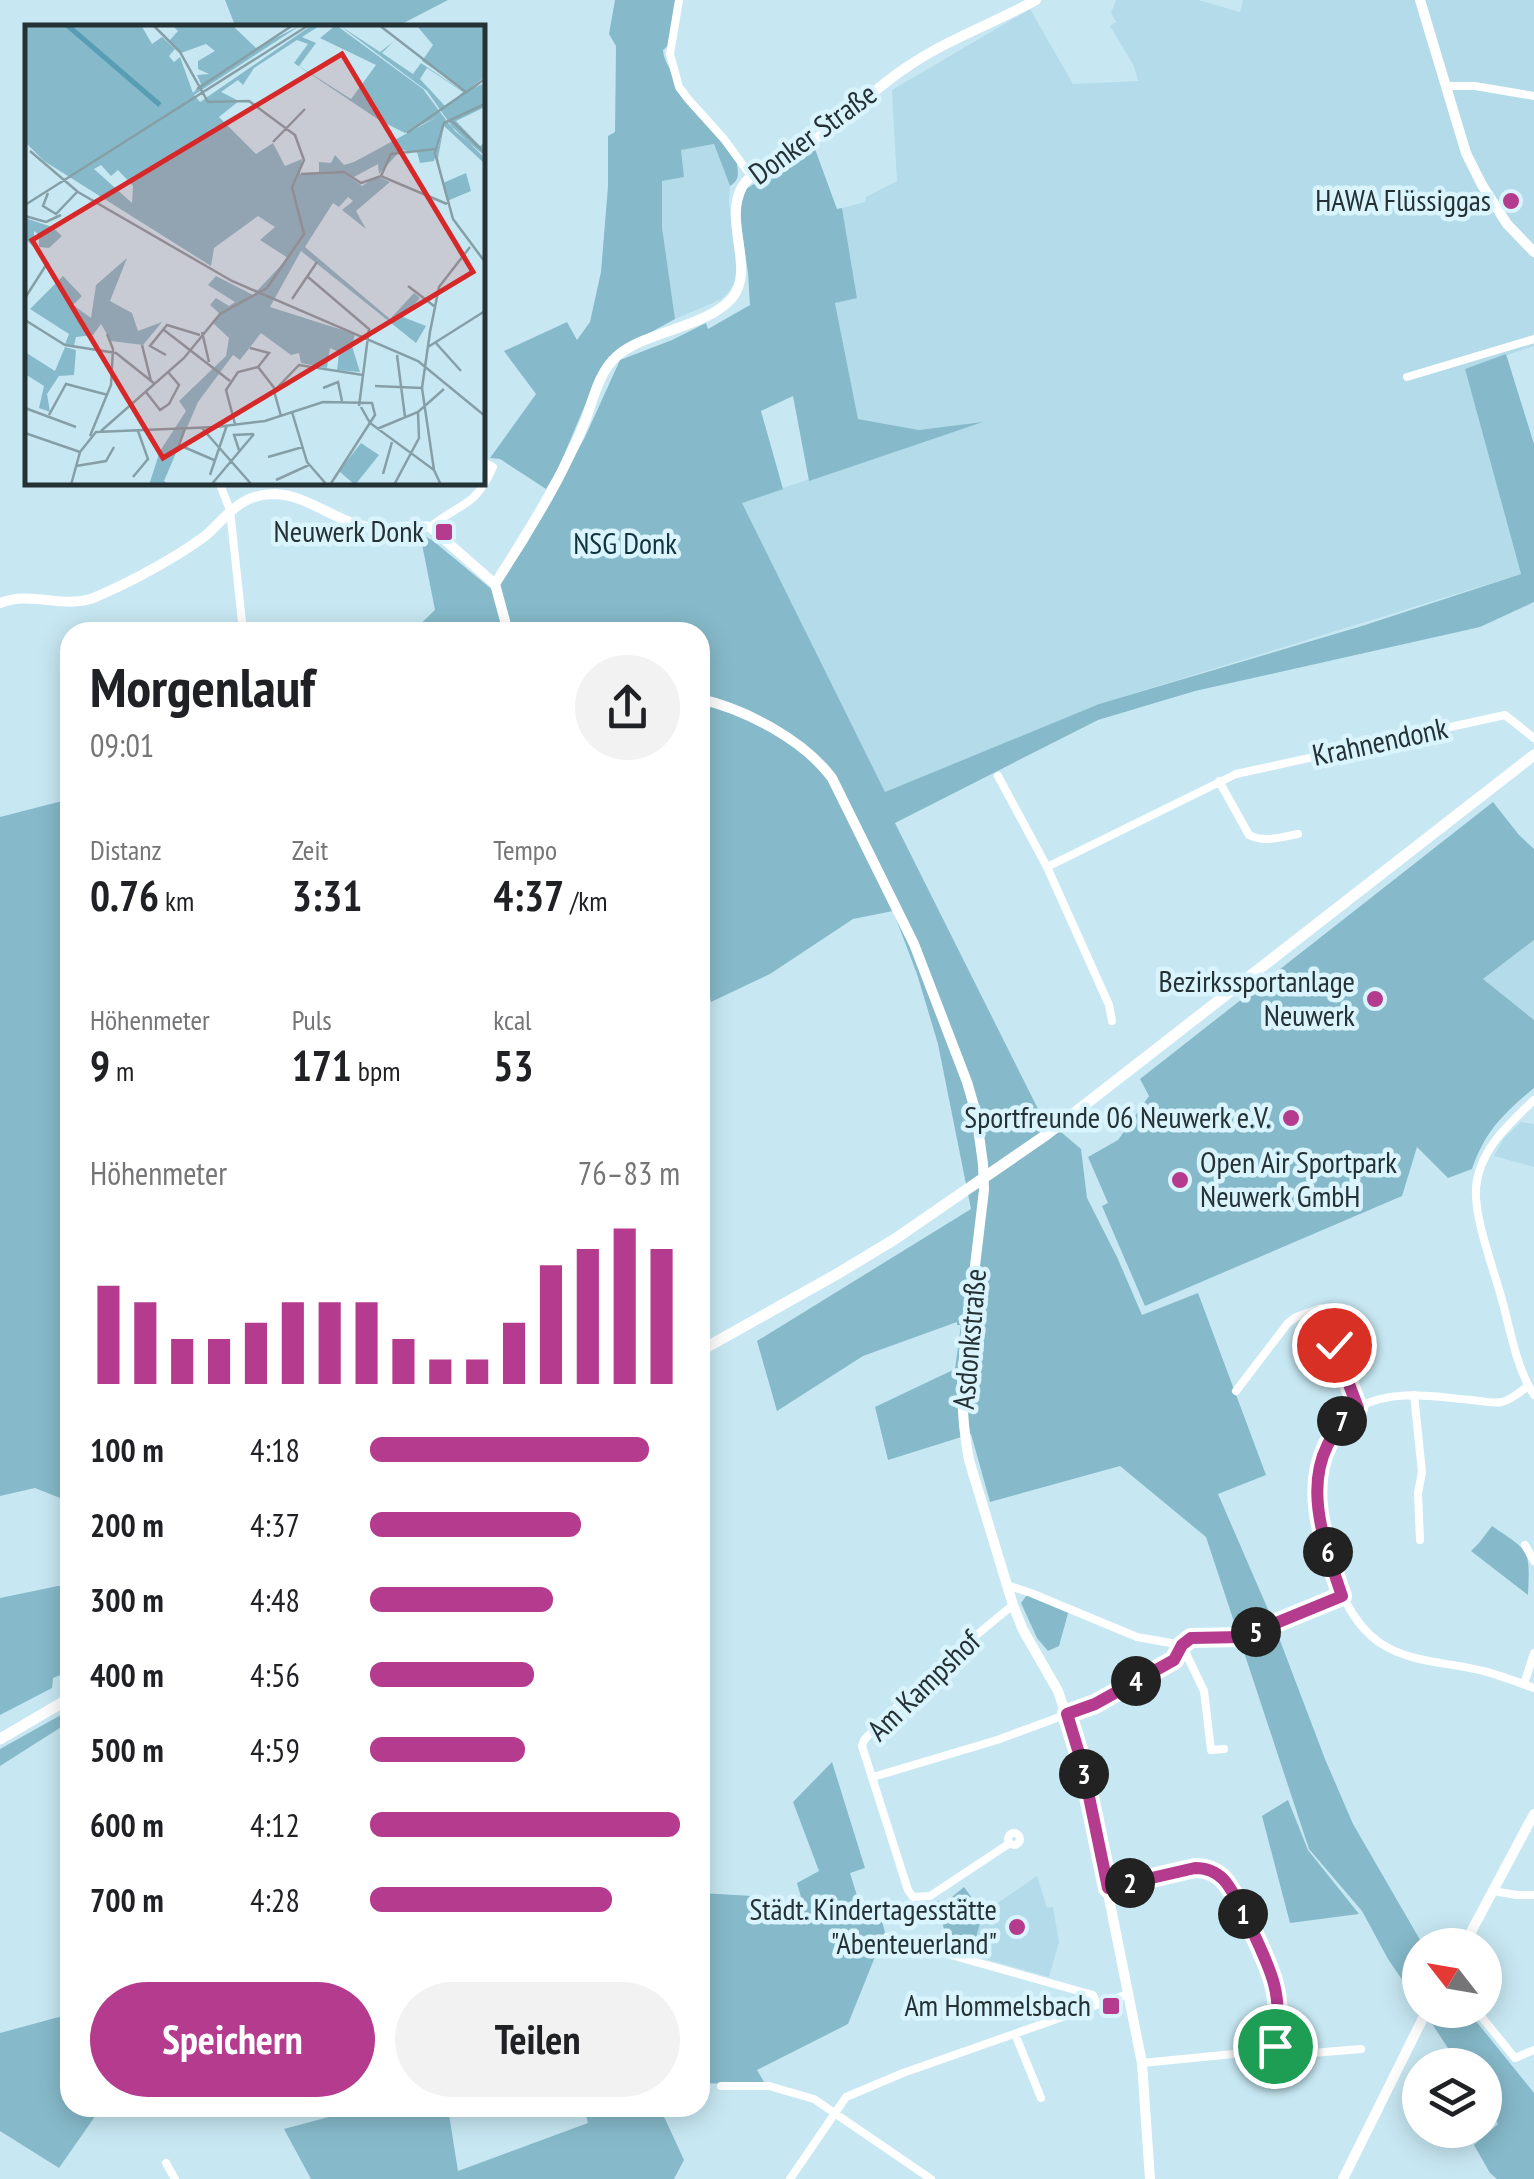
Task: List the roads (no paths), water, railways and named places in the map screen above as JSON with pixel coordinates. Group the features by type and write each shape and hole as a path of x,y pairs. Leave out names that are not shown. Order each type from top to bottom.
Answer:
{"main road":[{"path":"710,1345 895,1239 1046,1135 1534,755"},
{"path":"0,1731 60,1701"},
{"path":"0,1739 60,1703"}],"street":[{"path":"679,0 670,54 679,86 751,176"},
{"name":"Donker Straße","path":"496,584 561,473 602,379 618,355 707,316 730,300 738,288 742,274 736,205 742,186 751,176 815,140 912,63 1036,0"},
{"path":"1420,0 1466,153 1507,224 1534,252"},
{"path":"1447,86 1475,86 1534,96"},
{"path":"1408,377 1534,339"},
{"path":"0,602 25,597 68,602 95,598 179,554 203,538 230,510 258,496 289,496 368,527 430,526 476,496 494,466 485,462"},
{"path":"220,485 230,510 242,622"},
{"path":"430,526 496,584 506,622"},
{"name":"Asdonkstraße","path":"710,701 767,725 813,756 832,778 914,944 967,1082 984,1164 982,1217 964,1367 962,1416 969,1460 1013,1605 1058,1691 1082,1763 1142,2063 1150,2179"},
{"name":"Krahnendonk","path":"1047,867 1236,774 1505,715 1534,738"},
{"path":"998,776 1047,867 1110,1006 1112,1022"},
{"path":"1219,781 1249,835 1268,839 1298,834"},
{"path":"1534,1100 1492,1144 1476,1190 1482,1228 1528,1386 1534,1395"},
{"path":"1236,1391 1288,1323 1321,1308 1358,1408"},
{"path":"1528,1386 1498,1403 1414,1394 1358,1408 1342,1420 1324,1448 1316,1495 1342,1596 1365,1630 1381,1644 1424,1660 1484,1671 1534,1688"},
{"path":"1414,1394 1422,1472 1418,1493 1420,1540"},
{"path":"1524,1546 1534,1561"},
{"path":"1006,1585 1032,1592 1137,1637 1182,1645"},
{"path":"873,1777 997,1740 1095,1704 1174,1660 1191,1638 1242,1637 1342,1596"},
{"name":"Am Kampshof","path":"1010,1844 930,1896 913,1897 862,1751 864,1740 958,1649 1013,1605"},
{"path":"1182,1645 1204,1691 1211,1750 1224,1749"},
{"path":"1524,1684 1534,1653"},
{"path":"1473,1928 1534,1814"},
{"path":"1108,1888 1195,1868 1206,1868 1224,1880 1254,1934 1274,1984 1278,2031 1275,2046"},
{"path":"1493,1891 1534,1895"},
{"path":"887,1937 1093,1995 1098,2004"},
{"path":"790,2179 846,2097 1128,1994"},
{"path":"1343,2179 1418,2028"},
{"path":"1490,2028 1514,2058 1534,2050"},
{"path":"1015,2034 1041,2098"},
{"path":"1275,2046 1288,2054 1361,2049"},
{"path":"1142,2063 1264,2052 1275,2046"},
{"path":"720,2086 770,2086 814,2099 930,2179"},
{"path":"166,2164 175,2179"}],"place":[{"name":"HAWA Flüssiggas","path":"1511,201"},
{"name":"Neuwerk Donk","path":"444,532"},
{"name":"Bezirkssportanlage Neuwerk","path":"1375,999"},
{"name":"Sportfreunde 06 Neuwerk e.V.","path":"1291,1118"},
{"name":"Open Air Sportpark Neuwerk GmbH","path":"1180,1180"},
{"name":"Städt. Kindertagesstätte \"Abenteuerland\"","path":"1017,1927"},
{"name":"Am Hommelsbach","path":"1111,2006"}],"park label":[{"name":"NSG Donk","path":"625,544"}]}
